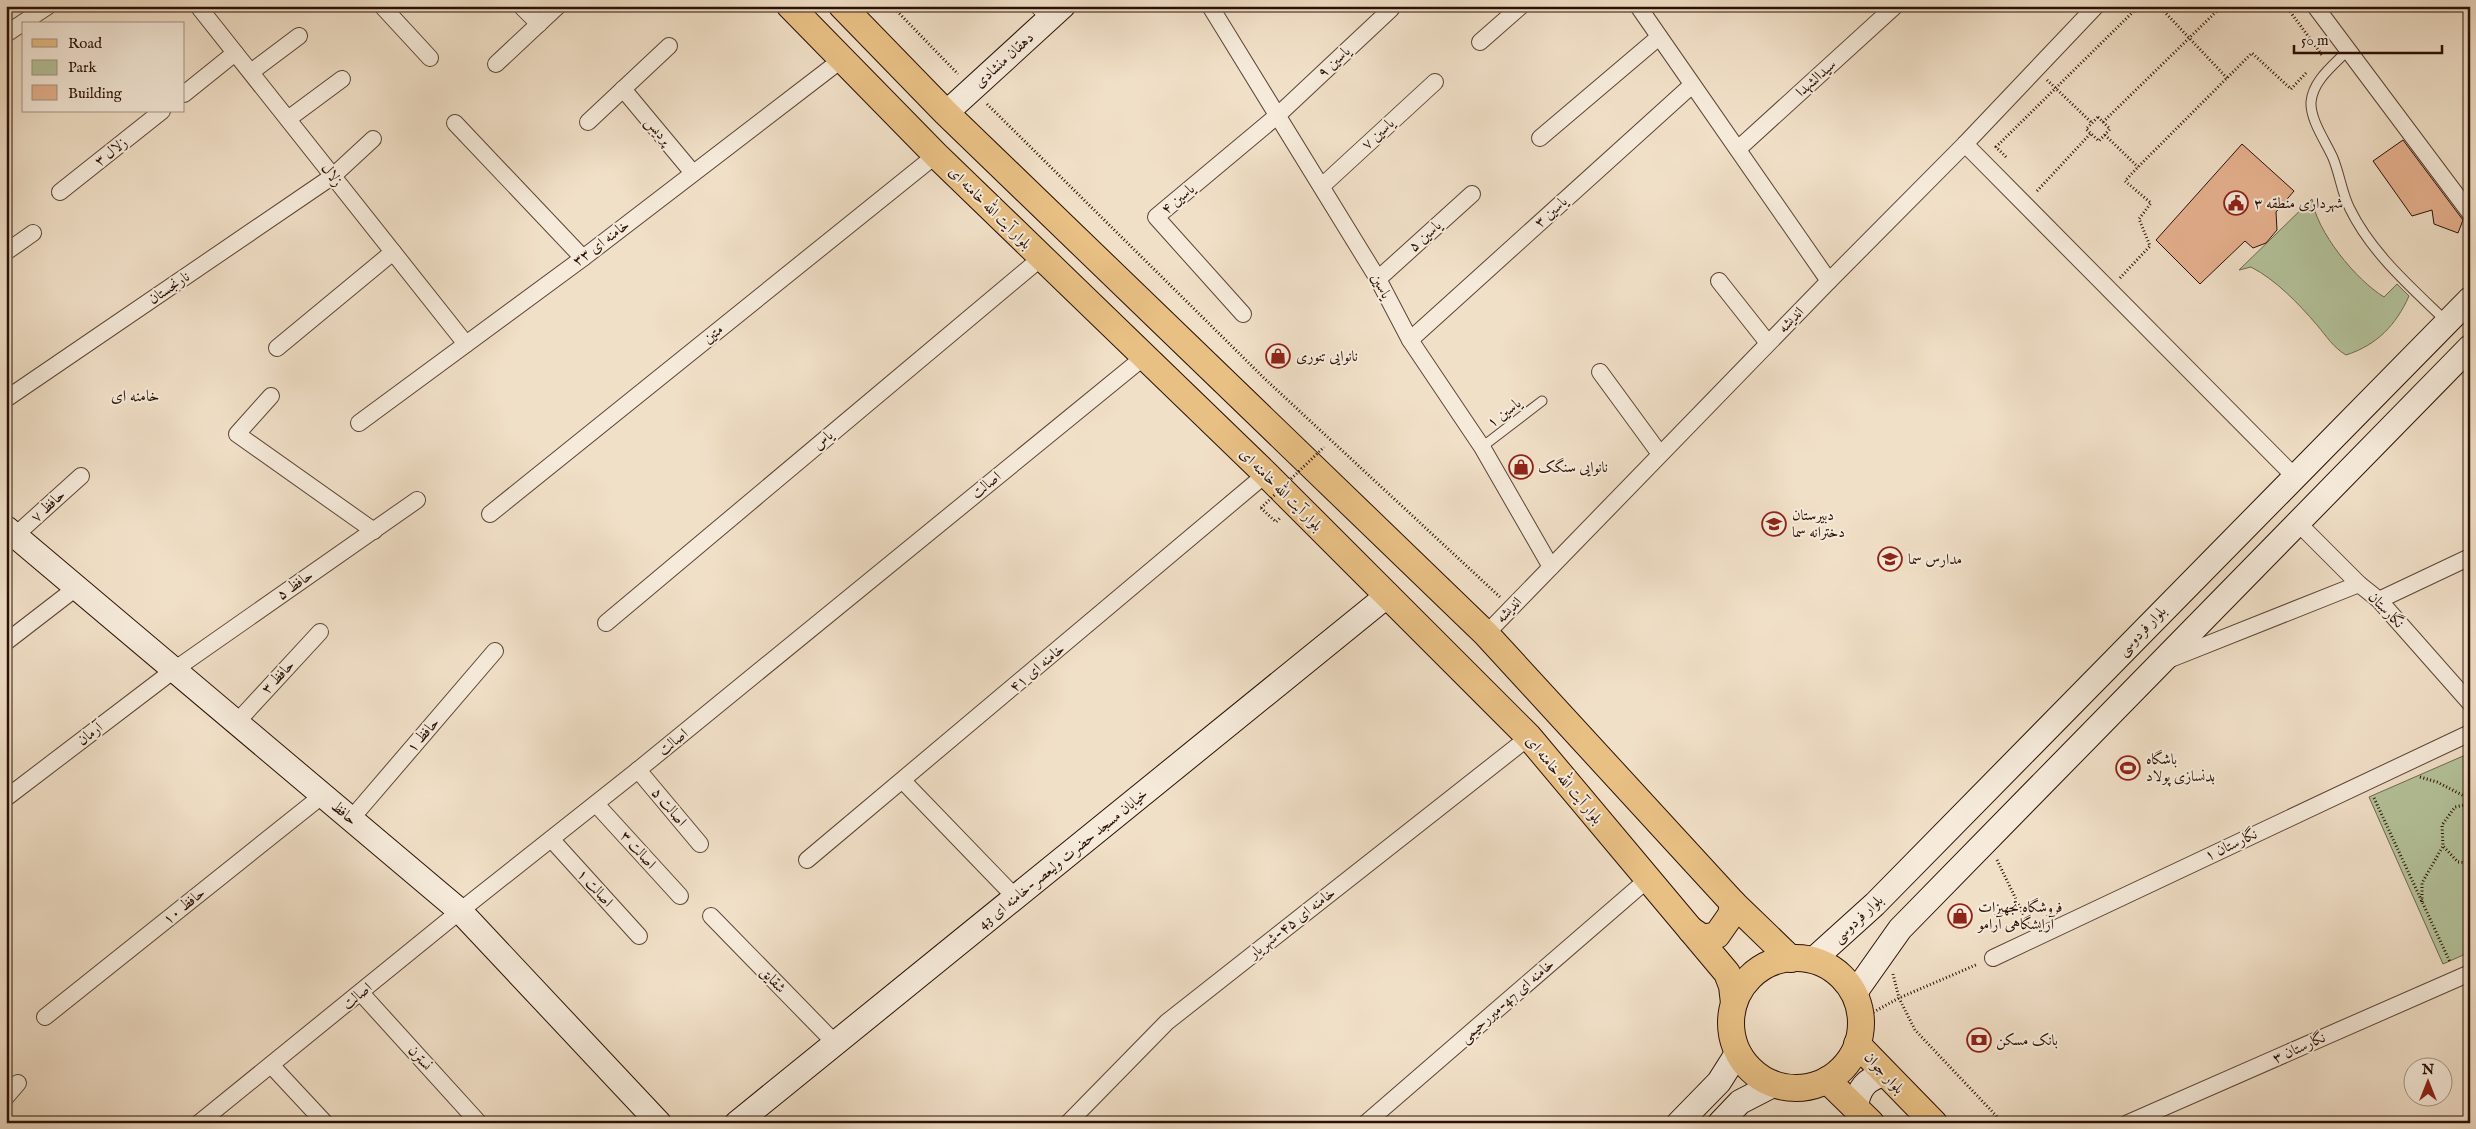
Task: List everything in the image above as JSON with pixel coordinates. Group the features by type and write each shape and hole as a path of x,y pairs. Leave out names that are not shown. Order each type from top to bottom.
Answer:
{"main road":[{"name":"بلوار آیت الله خامنه ای","path":"790,6 936,155 1266,474 1529,737 1727,973 1732,986 1734,1003"},
{"path":"842,6 946,113 1486,634 1733,903 1802,959 1833,970 1858,1007"},
{"name":"دهقان منشادی","path":"946,113 1050,10"},
{"name":"بلوار فردوسی","path":"1802,959 1875,904 2470,299"},
{"path":"1802,959 1766,965 1756,972 1739,991 1734,1003 1731,1028 1738,1052 1754,1072 1775,1084 1796,1088 1827,1080 1845,1064 1857,1044 1858,1007 1900,929 2468,349"},
{"name":"حافظ","path":"9,536 76,588 460,911 659,1123"},
{"name":"خیابان مسجد حضرت ولیعصر-خامنه ای 43","path":"737,1123 1388,595"},
{"path":"1691,930 1703,938 1717,935 1731,915 1733,903"},
{"name":"بلوار جوان","path":"1857,1044 1934,1123"},
{"path":"1679,1123 1719,1082 1738,1052"},
{"path":"1864,1115 1857,1095 1863,1085 1873,1077 1885,1074"},
{"path":"1827,1080 1864,1115"},
{"path":"1720,1123 1740,1102 1775,1084"}],"street":[{"path":"24,22 48,6"},
{"name":"زلال","path":"198,6 466,344"},
{"path":"382,6 430,58"},
{"path":"522,6 539,24"},
{"path":"496,64 558,6"},
{"name":"یاسین","path":"1210,6 1378,279 1410,340 1482,447 1551,566"},
{"path":"1480,42 1521,6"},
{"path":"1638,6 1829,280"},
{"name":"سیدالشهدا","path":"1738,149 1895,6"},
{"name":"اندیشه","path":"1486,634 1829,280 1965,144 2096,6"},
{"path":"2315,6 2470,213"},
{"name":"یاسین ۹","path":"1278,115 1391,9"},
{"path":"6,34 22,23"},
{"path":"250,72 299,36"},
{"path":"1540,138 1659,37"},
{"path":"588,122 669,46"},
{"path":"185,93 235,53"},
{"name":"خامنه ای ۳۳","path":"359,423 583,258 841,60"},
{"path":"288,119 342,79"},
{"name":"یاسین ۷","path":"1322,186 1435,82"},
{"name":"یاسین ۳","path":"1410,340 1692,85"},
{"name":"پردیس","path":"623,90 693,173"},
{"name":"۳ زلال","path":"60,192 161,112"},
{"name":"یاسین ۴","path":"1243,314 1156,218 1278,115"},
{"path":"455,123 583,258"},
{"name":"نارنجستان","path":"6,399 333,176 373,139"},
{"path":"1965,144 2294,476"},
{"name":"متین","path":"490,514 936,155"},
{"name":"یاسین ۵","path":"1378,279 1472,194"},
{"path":"6,252 33,233"},
{"path":"277,348 393,252"},
{"name":"یاس","path":"606,623 1041,258"},
{"path":"1719,281 1768,343"},
{"name":"اصالت","path":"199,1123 460,911 552,840 1144,357"},
{"path":"1600,372 1660,454"},
{"path":"271,396 237,434 374,531"},
{"name":"خامنه ای ۴۱","path":"806,860 904,781 1266,474"},
{"name":"حافظ ۷","path":"9,536 81,476"},
{"name":"حافظ ۵","path":"174,670 417,500"},
{"name":"نگارستان","path":"2297,522 2359,584 2379,600 2470,703"},
{"path":"2379,600 2470,557"},
{"path":"2159,663 2359,584"},
{"path":"6,642 76,588"},
{"name":"حافظ ۳","path":"237,722 320,632"},
{"name":"حافظ ۱","path":"350,819 495,651"},
{"name":"آرمان","path":"6,798 174,670"},
{"name":"نگارستان ۱","path":"1993,958 2470,732"},
{"name":"خامنه ای ۴۵-شهریار","path":"1068,1123 1167,1022 1529,737"},
{"name":"اصالت ۵","path":"638,770 700,844"},
{"path":"904,781 1015,897"},
{"name":"حافظ ۱۰","path":"45,1017 323,795"},
{"name":"اصالت ۳","path":"596,804 680,896"},
{"name":"اصالت ۱","path":"552,840 639,936"},
{"name":"خامنه ای 47-میررحیمی","path":"1366,1123 1648,879"},
{"name":"شقایق","path":"711,916 835,1043"},
{"name":"نگارستان ۳","path":"2128,1123 2464,975"},
{"name":"نسترن","path":"361,993 479,1123"},
{"path":"271,1065 326,1123"},
{"path":"6,1097 18,1083"}],"lane":[{"path":"2348,50 2322,76 2314,90 2311,103 2314,118 2334,159 2349,208 2360,226 2375,248 2398,275 2447,322"},
{"name":"یاسین ۱","path":"1482,447 1542,401"}],"path":[{"path":"892,6 972,89 1265,379 1511,608"},
{"path":"2010,162 1996,147 2139,6"},
{"path":"2159,6 2227,78"},
{"path":"2103,122 2222,6"},
{"path":"2286,6 2322,55"},
{"path":"2316,62 2322,55 2348,50"},
{"path":"2110,290 2150,246 2139,219 2151,203 2125,181 2252,53 2291,89 2310,69"},
{"path":"2035,69 2092,123"},
{"path":"2098,117 2110,129 2099,141 2086,128 2092,123 2098,117"},
{"path":"2025,205 2091,134"},
{"path":"2105,135 2138,167"},
{"path":"2031,183 2045,196"},
{"path":"2116,269 2122,275"},
{"path":"1276,522 1261,508 1324,447"},
{"path":"2394,768 2437,782 2470,799"},
{"path":"2366,782 2422,904 2464,975"},
{"path":"2422,904 2422,883 2443,846 2442,825 2455,808 2470,804"},
{"path":"2443,846 2458,862 2470,863"},
{"path":"1995,855 2035,938"},
{"path":"1858,1007 1899,998 1993,958"},
{"path":"1899,998 1915,1030 2002,1123"}],"green space":[{"path":"2312,199 2315,212 2329,240 2362,279 2384,297 2397,284 2409,296 2392,325 2384,333 2367,346 2346,355 2334,345 2302,308 2278,285 2251,267 2239,270"},
{"path":"2470,753 2470,952 2443,964 2369,797"}],"building":[{"path":"2403,140 2463,220 2458,233 2434,224 2432,210 2412,216 2373,161"},
{"name":"شهرداری منطقه ۳","path":"2242,144 2294,191 2276,212 2277,230 2266,243 2253,248 2245,241 2200,284 2156,240"}],"place":[{"name":"شهرداری منطقه ۳","path":"2236,203"},
{"name":"نانوایی تنوری","path":"1278,356"},
{"name":"نانوایی سنگک","path":"1521,467"},
{"name":"دبیرستان دخترانه سما","path":"1774,524"},
{"name":"مدارس سما","path":"1890,559"},
{"name":"باشگاه بدنسازی پولاد","path":"2128,768"},
{"name":"فروشگاه تجهیزات آرایشگاهی آرامو","path":"1960,916"},
{"name":"بانک مسکن","path":"1979,1040"}],"district":[{"name":"خامنه ای","path":"135,397"}]}
